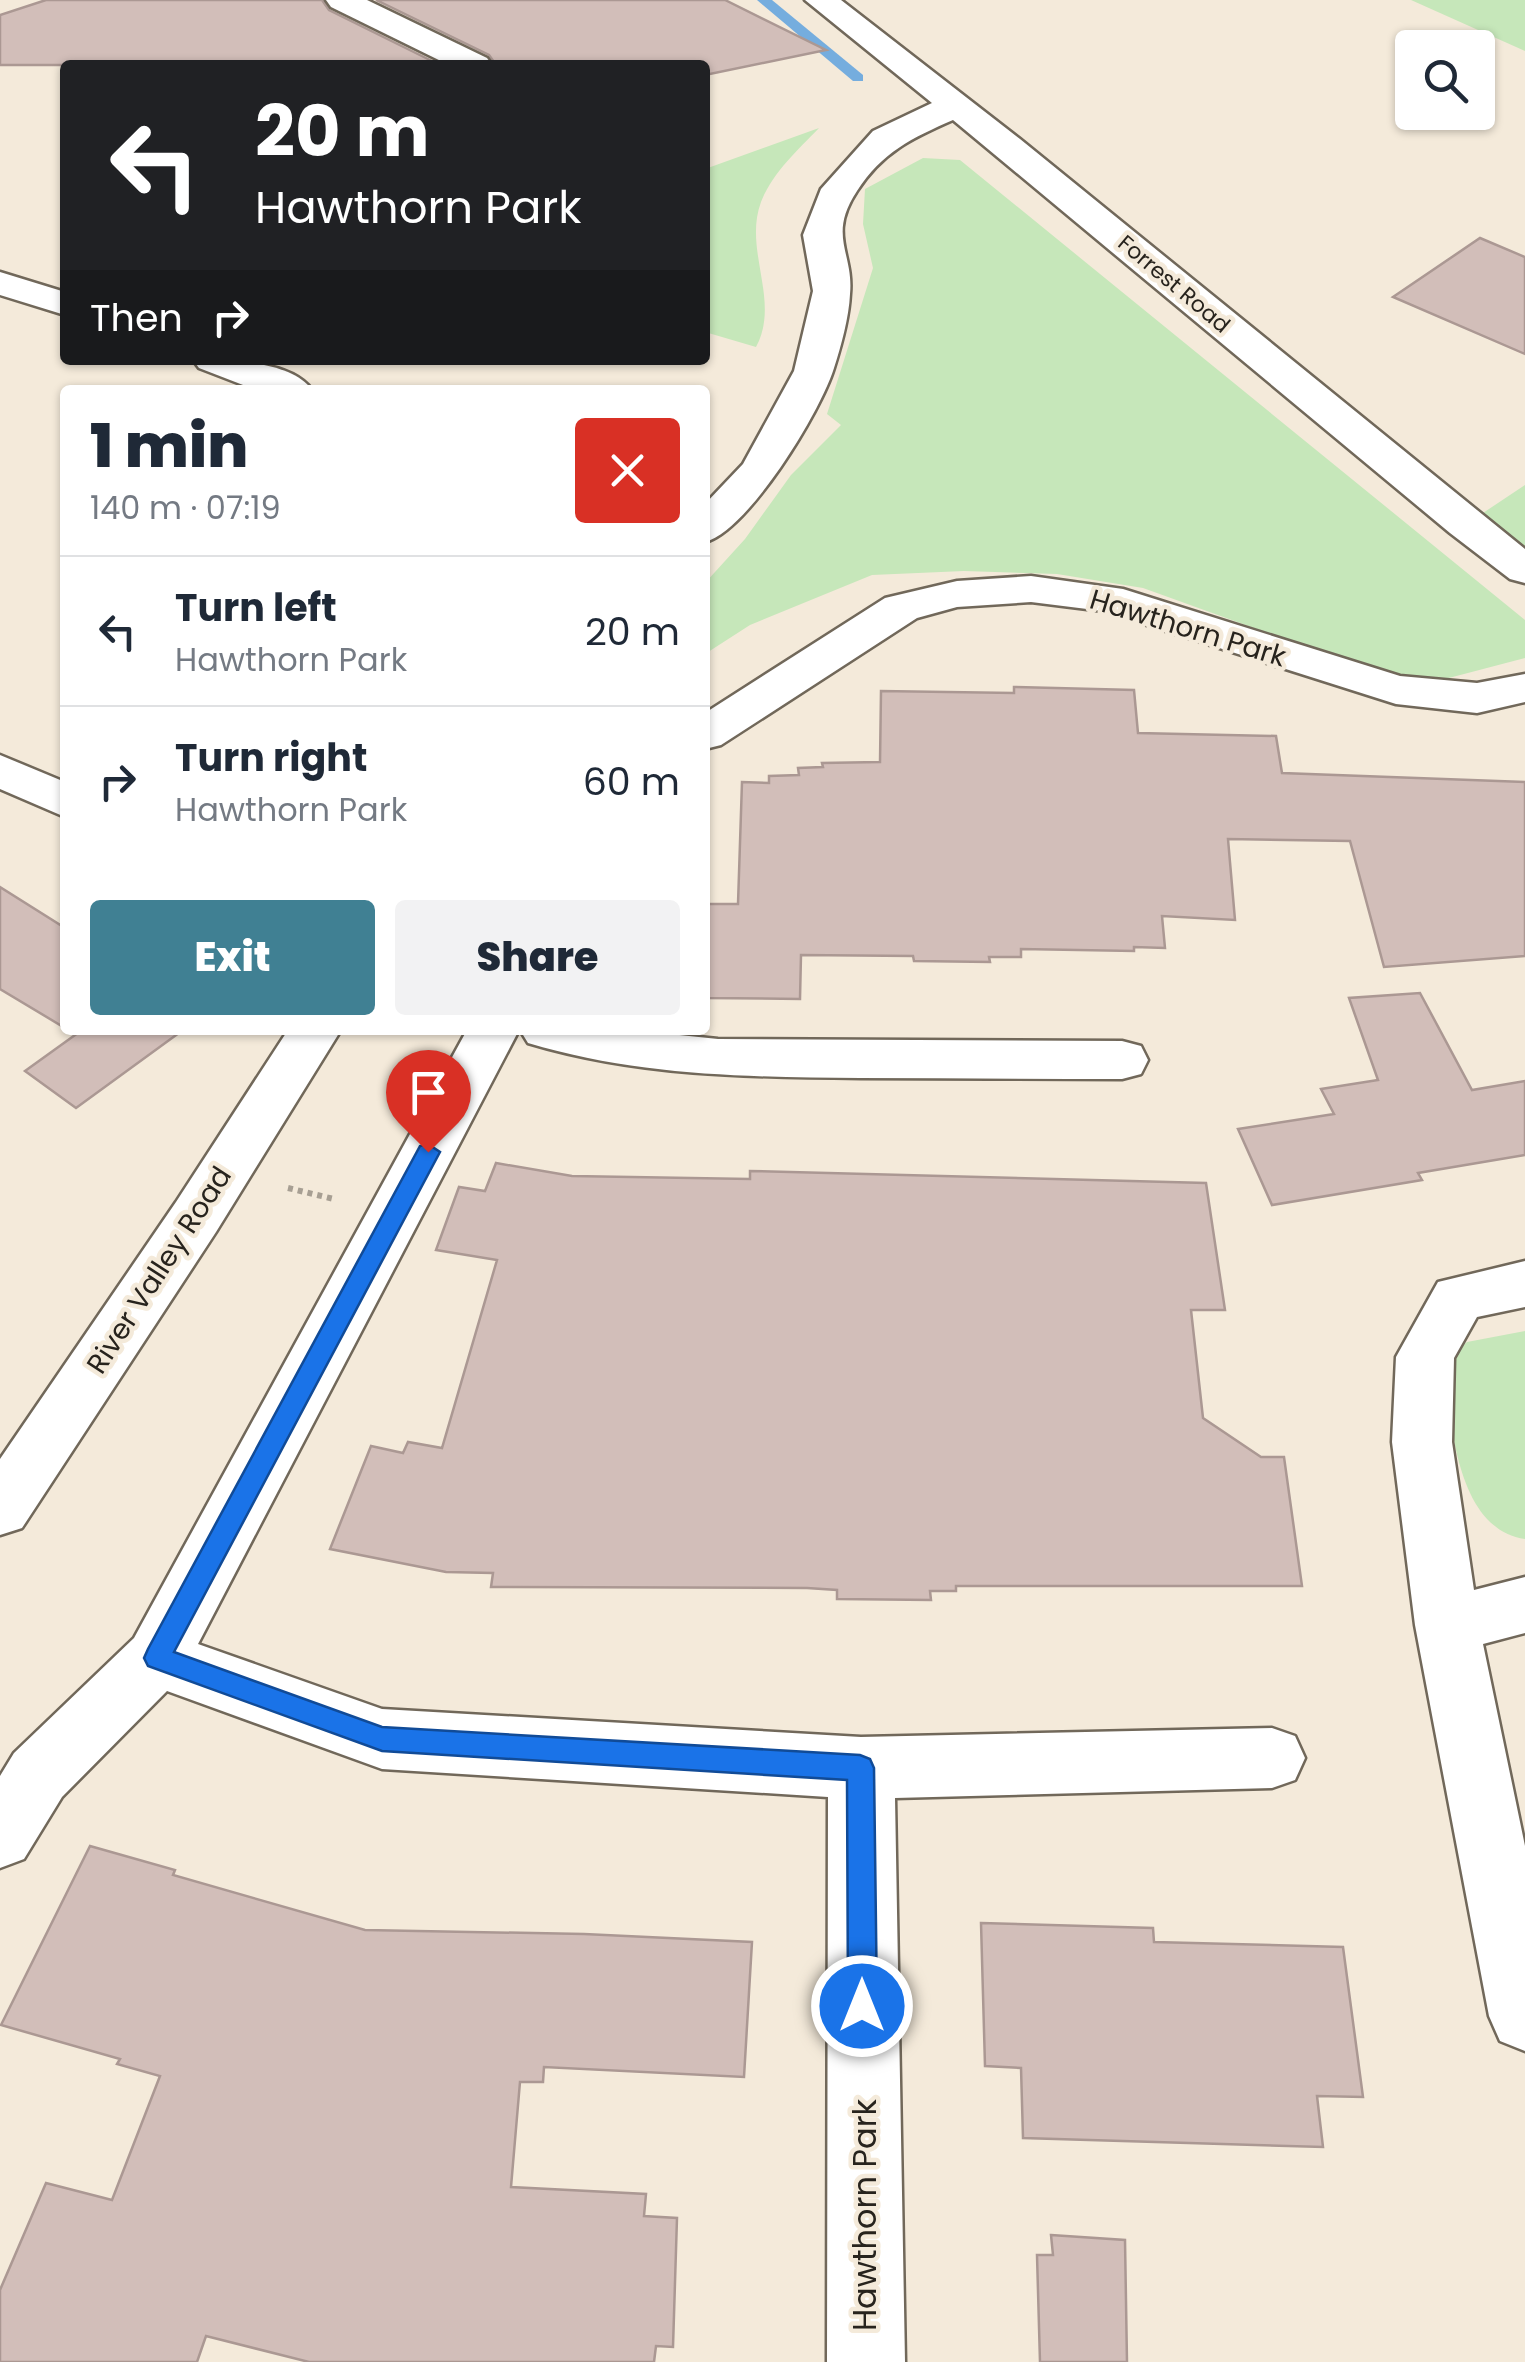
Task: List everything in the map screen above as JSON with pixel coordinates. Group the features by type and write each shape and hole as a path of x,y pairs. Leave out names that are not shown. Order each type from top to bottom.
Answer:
{"street":[{"path":"342,0 465,60"},
{"name":"Forrest Road","path":"821,0 1525,570"},
{"path":"710,524 760,470 814,371 832,290 820,236 839,189 884,138 954,106"},
{"path":"0,283 15,284 60,302"},
{"path":"226,365 279,385"},
{"name":"Hawthorn Park","path":"710,731 901,608 956,594 1012,590 1108,598 1396,690 1477,698 1525,688"},
{"path":"0,770 60,799"},
{"name":"River Valley Road","path":"0,1509 312,1035"},
{"path":"0,1836 38,1775 157,1658 491,1035"},
{"path":"568,1035 629,1049 718,1058 1122,1060"},
{"path":"1525,1284 1458,1298 1425,1357 1422,1442 1447,1625 1525,2016"},
{"path":"1447,1625 1525,1605"},
{"path":"157,1658 382,1739 860,1768 1272,1758"},
{"name":"Hawthorn Park","path":"860,1768 866,2362"}],"path":[{"path":"224,1172 396,1213"}],"green space":[{"path":"1411,0 1525,0 1525,51 1495,38 1495,30 1478,30"},
{"path":"819,128 779,171 761,202 756,238 765,312 756,347 710,333 710,167"},
{"path":"923,158 960,160 1525,620 1525,658 1445,679 1373,671 1143,588 1057,574 964,571 872,575 750,625 710,651 710,578 745,539 791,475 841,425 827,414 873,268 863,224 865,189"},
{"path":"1525,485 1525,567 1465,525"},
{"path":"1525,1331 1525,1539 1502,1531 1484,1515 1470,1493 1454,1440 1443,1363 1467,1342"}],"building":[{"path":"46,0 322,0 329,10 430,60 60,60 60,65 0,65 0,15"},
{"path":"376,0 725,0 826,50 710,74 710,60 492,60"},
{"path":"1480,238 1525,257 1525,354 1393,297"},
{"path":"1014,687 1134,690 1138,733 1276,736 1282,773 1525,782 1525,956 1384,967 1350,841 1228,839 1235,920 1162,916 1165,948 1021,949 1021,957 989,957 990,962 914,961 913,956 801,955 800,999 710,998 710,904 738,904 742,782 769,783 769,776 799,775 798,768 823,767 822,763 880,762 881,691 1014,693"},
{"path":"0,887 60,925 60,1025 0,989"},
{"path":"1420,993 1472,1090 1525,1081 1525,1155 1418,1173 1422,1180 1272,1205 1238,1129 1334,1114 1321,1089 1378,1080 1349,998"},
{"path":"75,1035 176,1035 76,1108 25,1071"},
{"path":"496,1163 572,1176 750,1179 750,1171 1206,1183 1225,1310 1191,1310 1203,1418 1261,1457 1284,1457 1302,1586 956,1586 956,1591 930,1591 931,1600 837,1599 837,1590 807,1588 491,1587 493,1573 446,1572 330,1549 371,1446 403,1453 408,1442 442,1448 497,1260 436,1250 459,1187 485,1191"},
{"path":"90,1846 175,1870 173,1875 365,1930 752,1942 744,2077 544,2067 543,2082 520,2082 511,2187 646,2194 644,2216 677,2218 673,2347 656,2346 654,2362 309,2362 206,2336 197,2362 0,2362 0,2290 46,2183 112,2200 160,2076 117,2064 120,2059 1,2025"},
{"path":"981,1923 1153,1928 1154,1942 1343,1947 1363,2097 1317,2096 1323,2147 1023,2138 1021,2068 985,2066"},
{"path":"1051,2235 1125,2240 1127,2362 1040,2362 1037,2255 1053,2255"}],"waterway":[{"path":"764,0 858,78"}],"route":[{"path":"428,1152 157,1658 382,1739 860,1768 862,2006"}]}
